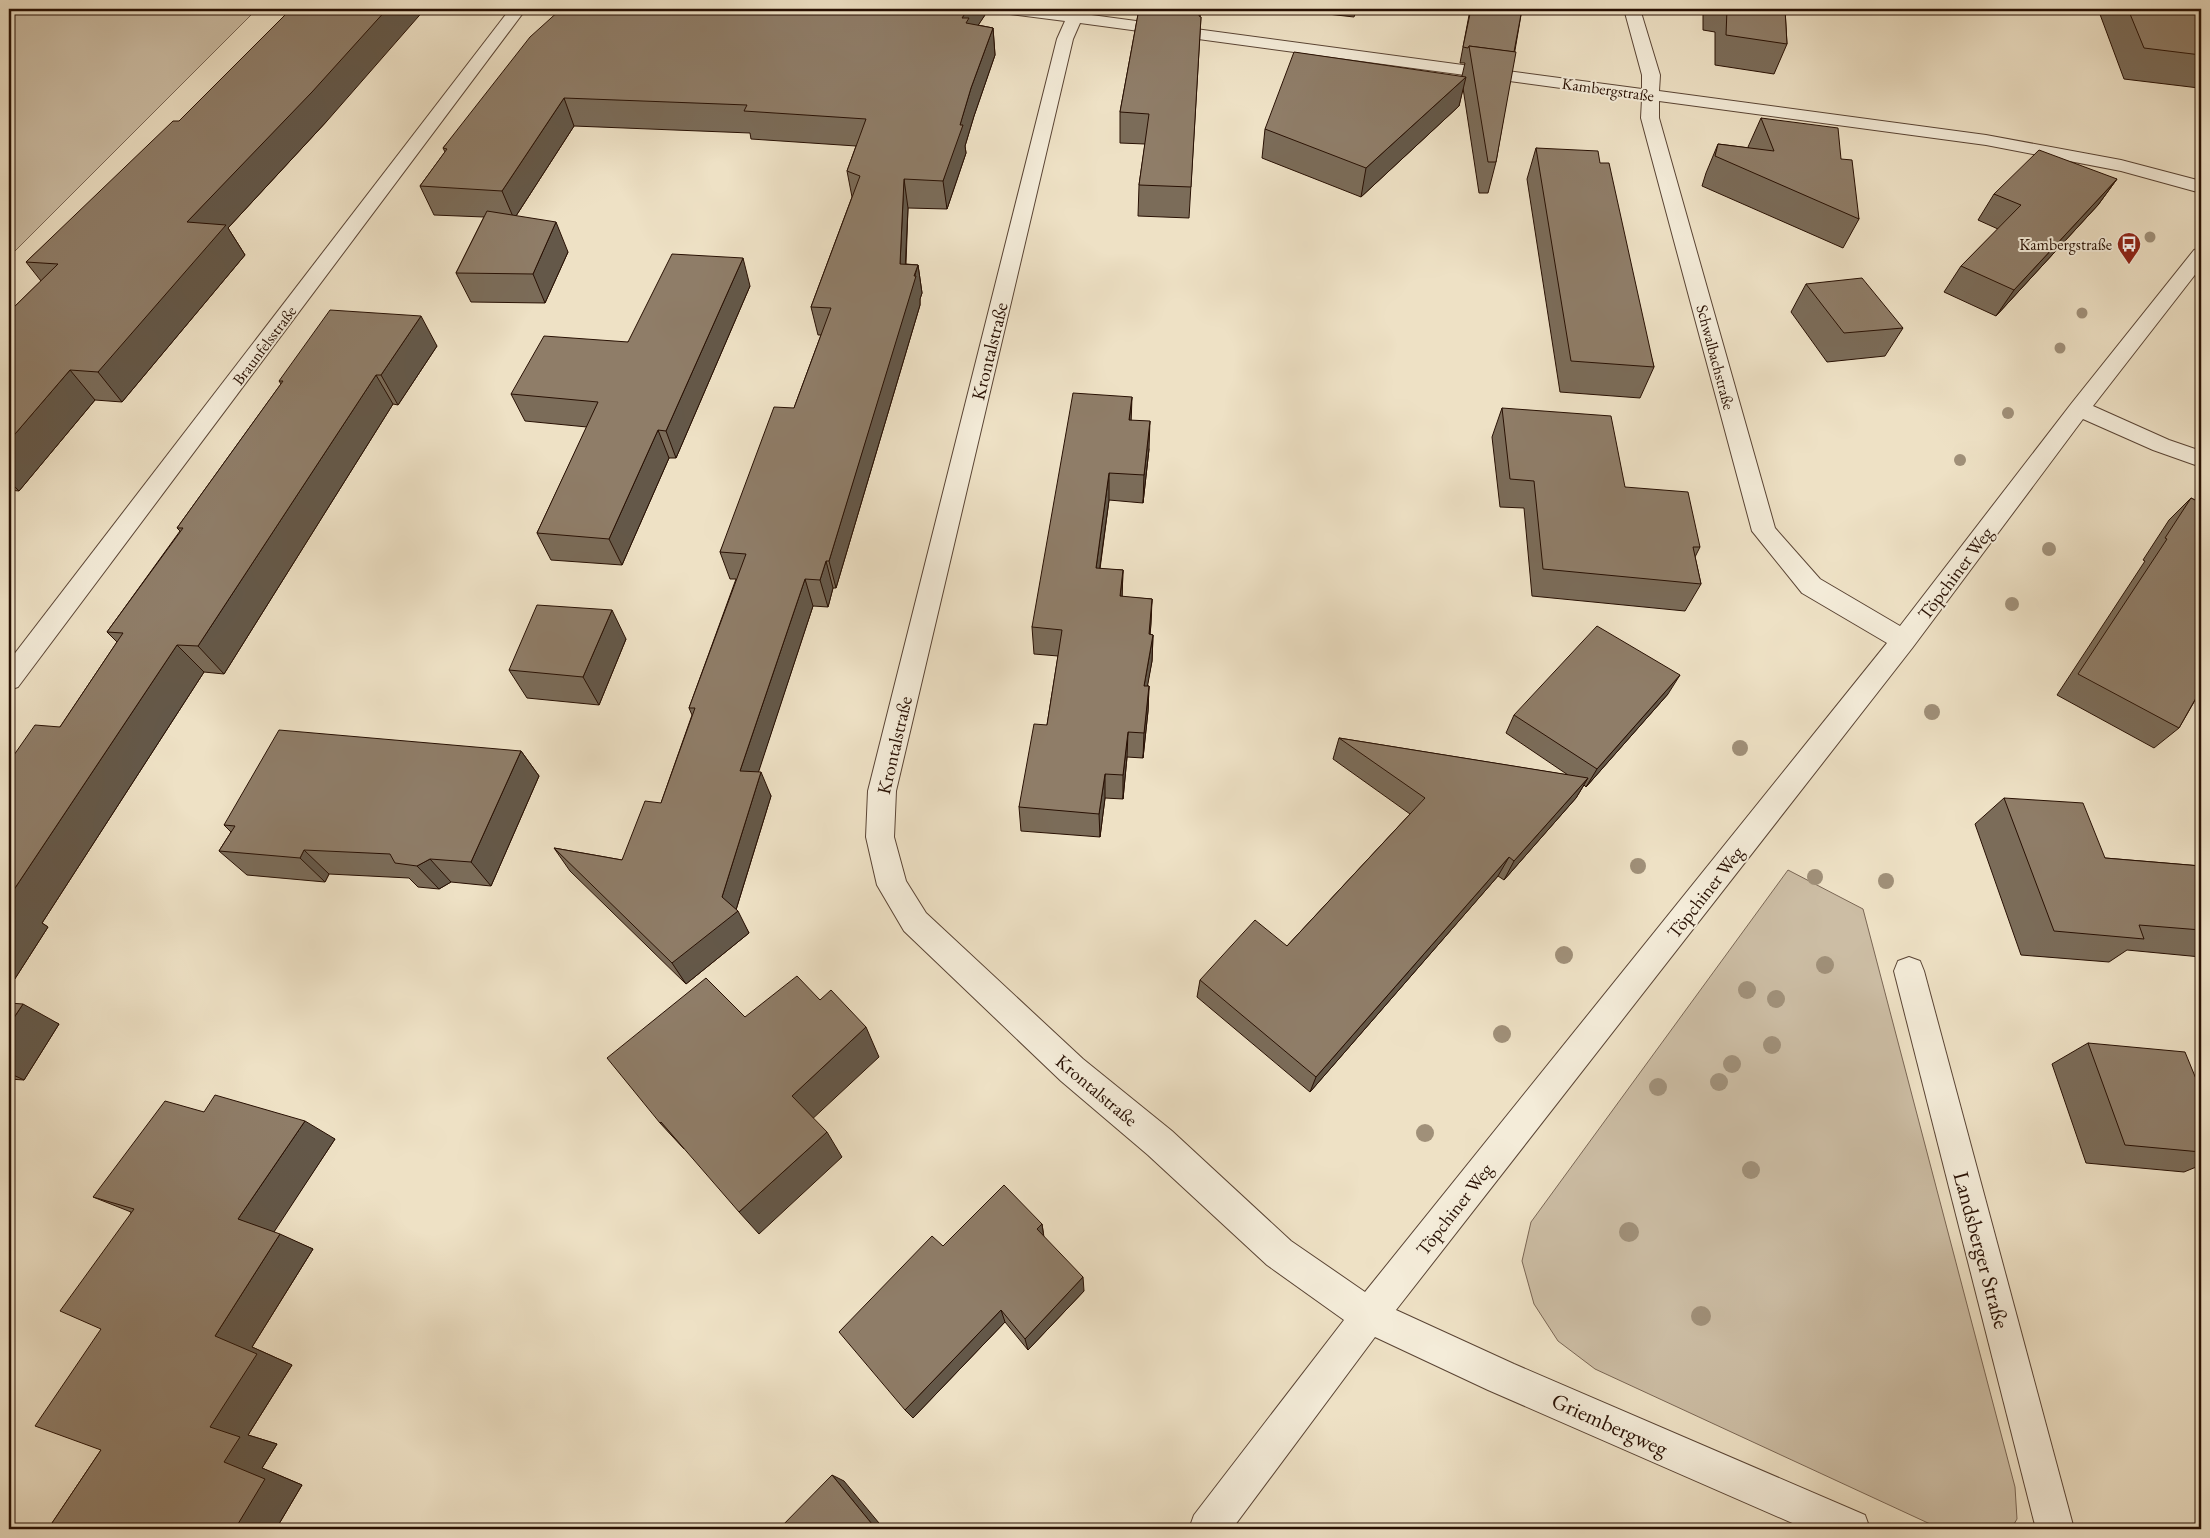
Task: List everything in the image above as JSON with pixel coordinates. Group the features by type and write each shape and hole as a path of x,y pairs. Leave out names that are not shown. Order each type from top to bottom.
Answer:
{"street":[{"name":"Braunfelsstraße","path":"9,680 518,9"},
{"name":"Kambergstraße","path":"1010,9 1077,13 1651,95 1986,140 2101,160 2163,174 2201,187"},
{"name":"Schwalbachstraße","path":"1632,9 1650,75 1650,118 1764,531 1811,586 1904,640"},
{"name":"Krontalstraße","path":"1077,13 1065,39 882,791 880,837 892,885 915,922 1072,1070 1160,1143 1279,1253 1370,1316"},
{"name":"Töpchiner Weg","path":"1208,1529 1370,1316 1904,640 2079,409 2201,254"},
{"path":"2079,409 2161,445 2201,458"},
{"name":"Landsberger Straße","path":"1909,971 2055,1529"},
{"name":"Griembergweg","path":"1370,1316 1510,1381 1851,1529"}],"shaded area":[{"path":"9,9 257,9 9,257"},
{"path":"1788,870 1863,909 2015,1487 2017,1519 2011,1529 1941,1529 1595,1369 1558,1341 1534,1304 1522,1261 1531,1222"}],"building":[{"path":"291,9 387,9 312,92 187,222 226,225 98,372 70,370 9,441 9,312 58,264 26,262 173,121 179,121"},
{"path":"561,9 968,9 962,18 969,18 966,23 993,28 971,88 960,125 963,125 943,181 904,179 900,264 918,265 914,276 916,276 829,561 826,561 820,580 805,579 740,771 761,772 722,897 738,911 672,963 554,848 622,860 645,801 661,803 695,708 689,708 746,554 720,552 774,407 794,408 831,308 811,307 860,176 847,171 866,119 744,111 747,105 564,98 502,191 420,186 447,149 443,148 530,37"},
{"path":"1139,9 1185,9 1200,11 1191,187 1139,185 1149,114 1120,112"},
{"path":"1471,9 1522,9 1514,52 1469,46 1468,48 1463,47"},
{"path":"1727,9 1785,9 1787,44 1726,35"},
{"path":"2128,9 2199,9 2201,14 2201,55 2144,48"},
{"path":"1469,46 1516,52 1496,162 1488,162"},
{"path":"1294,52 1466,77 1366,168 1265,129"},
{"path":"1761,118 1838,128 1841,159 1852,160 1859,219 1715,156 1718,144 1774,151"},
{"path":"1536,148 1598,151 1600,163 1609,163 1654,367 1571,361"},
{"path":"2039,150 2117,179 2014,290 1961,266 2021,205 1994,194"},
{"path":"487,211 556,222 533,274 456,273"},
{"path":"672,254 743,258 666,431 658,430 609,539 537,533 598,402 511,394 544,336 628,342"},
{"path":"1862,278 1903,328 1844,333 1806,284"},
{"path":"330,310 421,316 381,375 376,375 198,646 177,645 9,897 9,762 35,725 60,727 123,633 107,632 183,528 177,528 283,381 279,381"},
{"path":"1073,393 1132,397 1129,420 1150,421 1144,475 1109,473 1096,568 1123,570 1120,596 1152,599 1149,634 1153,635 1144,686 1149,686 1144,733 1128,732 1123,775 1105,774 1099,814 1019,807 1034,724 1047,725 1062,630 1032,627"},
{"path":"1502,408 1611,416 1625,487 1688,492 1700,547 1693,547 1701,584 1543,569 1534,481 1510,479"},
{"path":"2191,498 2201,503 2201,689 2179,728 2078,674 2167,539 2165,538"},
{"path":"537,605 612,610 583,677 509,670"},
{"path":"1597,626 1680,675 1597,769 1514,715"},
{"path":"279,730 521,751 471,862 430,859 417,866 395,863 390,854 304,850 300,858 219,851 235,826 224,825"},
{"path":"1339,738 1588,778 1514,861 1509,857 1316,1077 1200,980 1255,920 1287,946 1425,798"},
{"path":"2004,798 2083,803 2105,858 2201,866 2201,930 2139,925 2144,939 2054,931"},
{"path":"797,976 820,1000 831,990 866,1027 792,1096 827,1132 739,1212 660,1123 607,1058 706,978 745,1017"},
{"path":"9,1003 23,1004 9,1025"},
{"path":"2088,1043 2185,1052 2201,1091 2201,1152 2125,1145"},
{"path":"215,1095 305,1121 238,1219 280,1234 215,1336 257,1354 210,1427 240,1437 224,1462 265,1479 235,1529 48,1529 101,1450 35,1426 101,1329 60,1311 134,1209 93,1197 165,1101 204,1112"},
{"path":"1004,1185 1042,1224 1037,1229 1083,1277 1025,1339 1001,1310 905,1410 839,1332 932,1236 943,1246"},
{"path":"832,1475 876,1529 779,1529"}],"place":[{"name":"Kambergstraße","path":"2129,265"}]}
